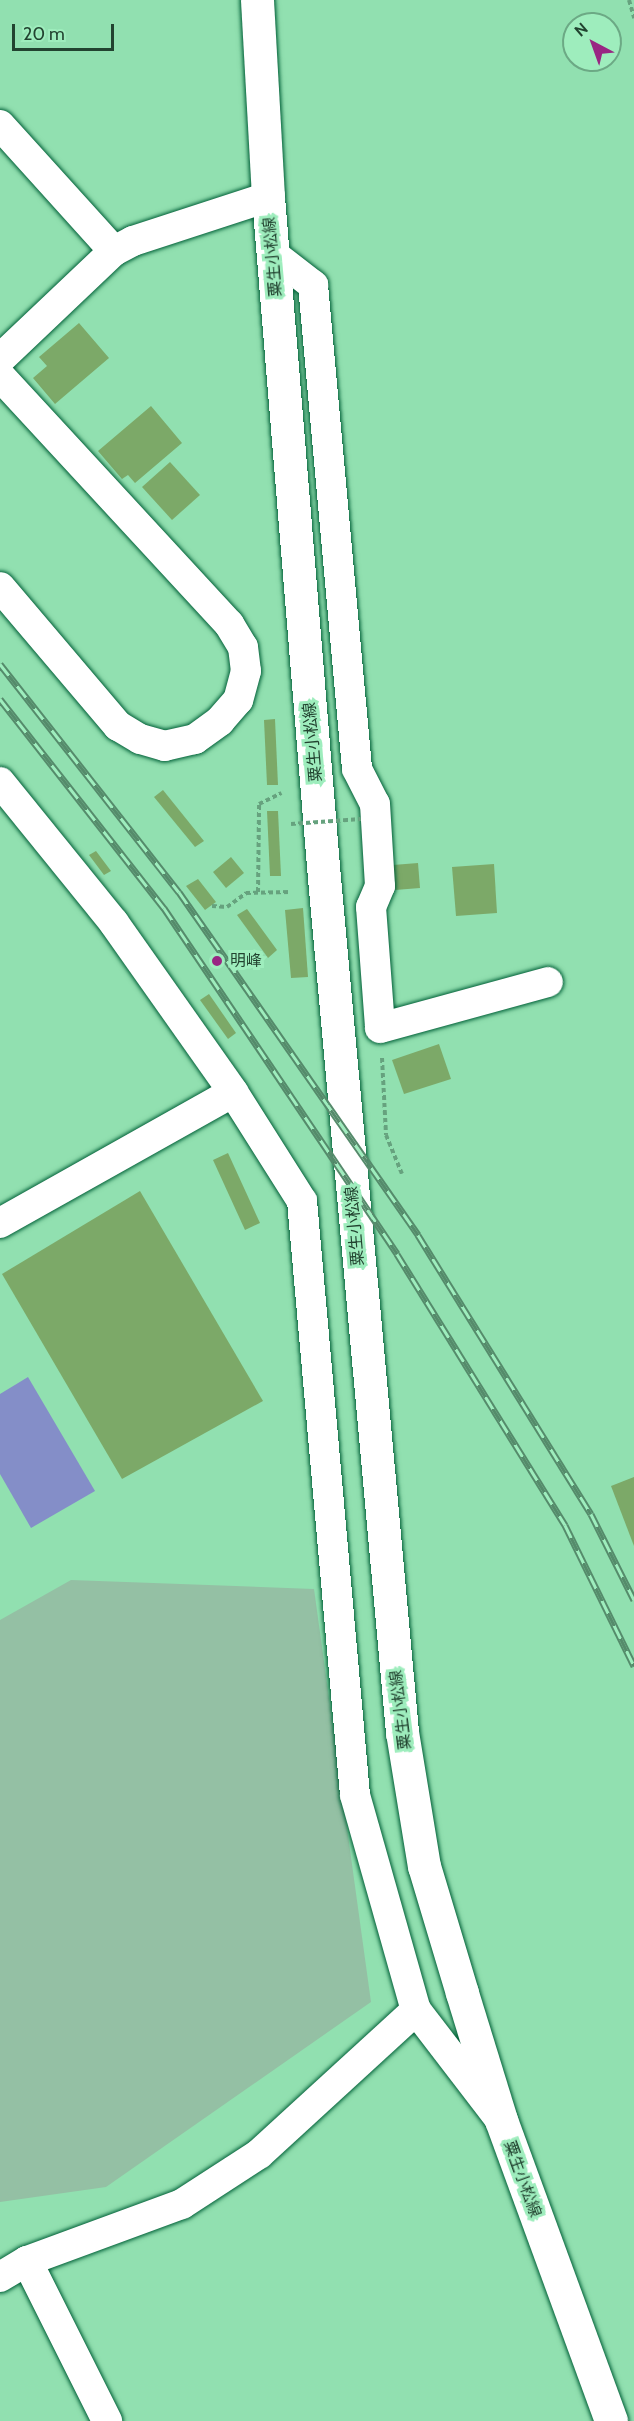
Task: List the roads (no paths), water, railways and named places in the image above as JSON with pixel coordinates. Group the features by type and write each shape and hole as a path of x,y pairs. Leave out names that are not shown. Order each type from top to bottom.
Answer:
{"main road":[{"name":"粟生小松線","path":"257,0 268,197 330,949 402,1732 424,1866 501,2120 603,2418"}],"street":[{"path":"0,125 114,251"},
{"path":"0,359 114,251 133,241 268,197"},
{"path":"273,254 313,285 357,769 375,804 380,886 371,908 380,1028 548,982"},
{"path":"0,376 229,624 243,647 246,671 238,700 220,722 195,739 165,746 140,739 118,726 0,588"},
{"path":"0,782 114,922 233,1092 302,1201 355,1795 416,2010 501,2120"},
{"path":"0,1223 233,1092"},
{"path":"0,2277 27,2261 191,2198 259,2154 416,2010"},
{"path":"27,2261 107,2421"}],"water":[{"path":"28,1377 95,1491 31,1528 0,1474 0,1394"}],"railway":[{"path":"0,664 179,892 418,1235 591,1514 634,1600"},
{"path":"0,699 164,908 397,1254 565,1525 634,1666"}],"place":[{"name":"明峰","path":"217,961"}]}
